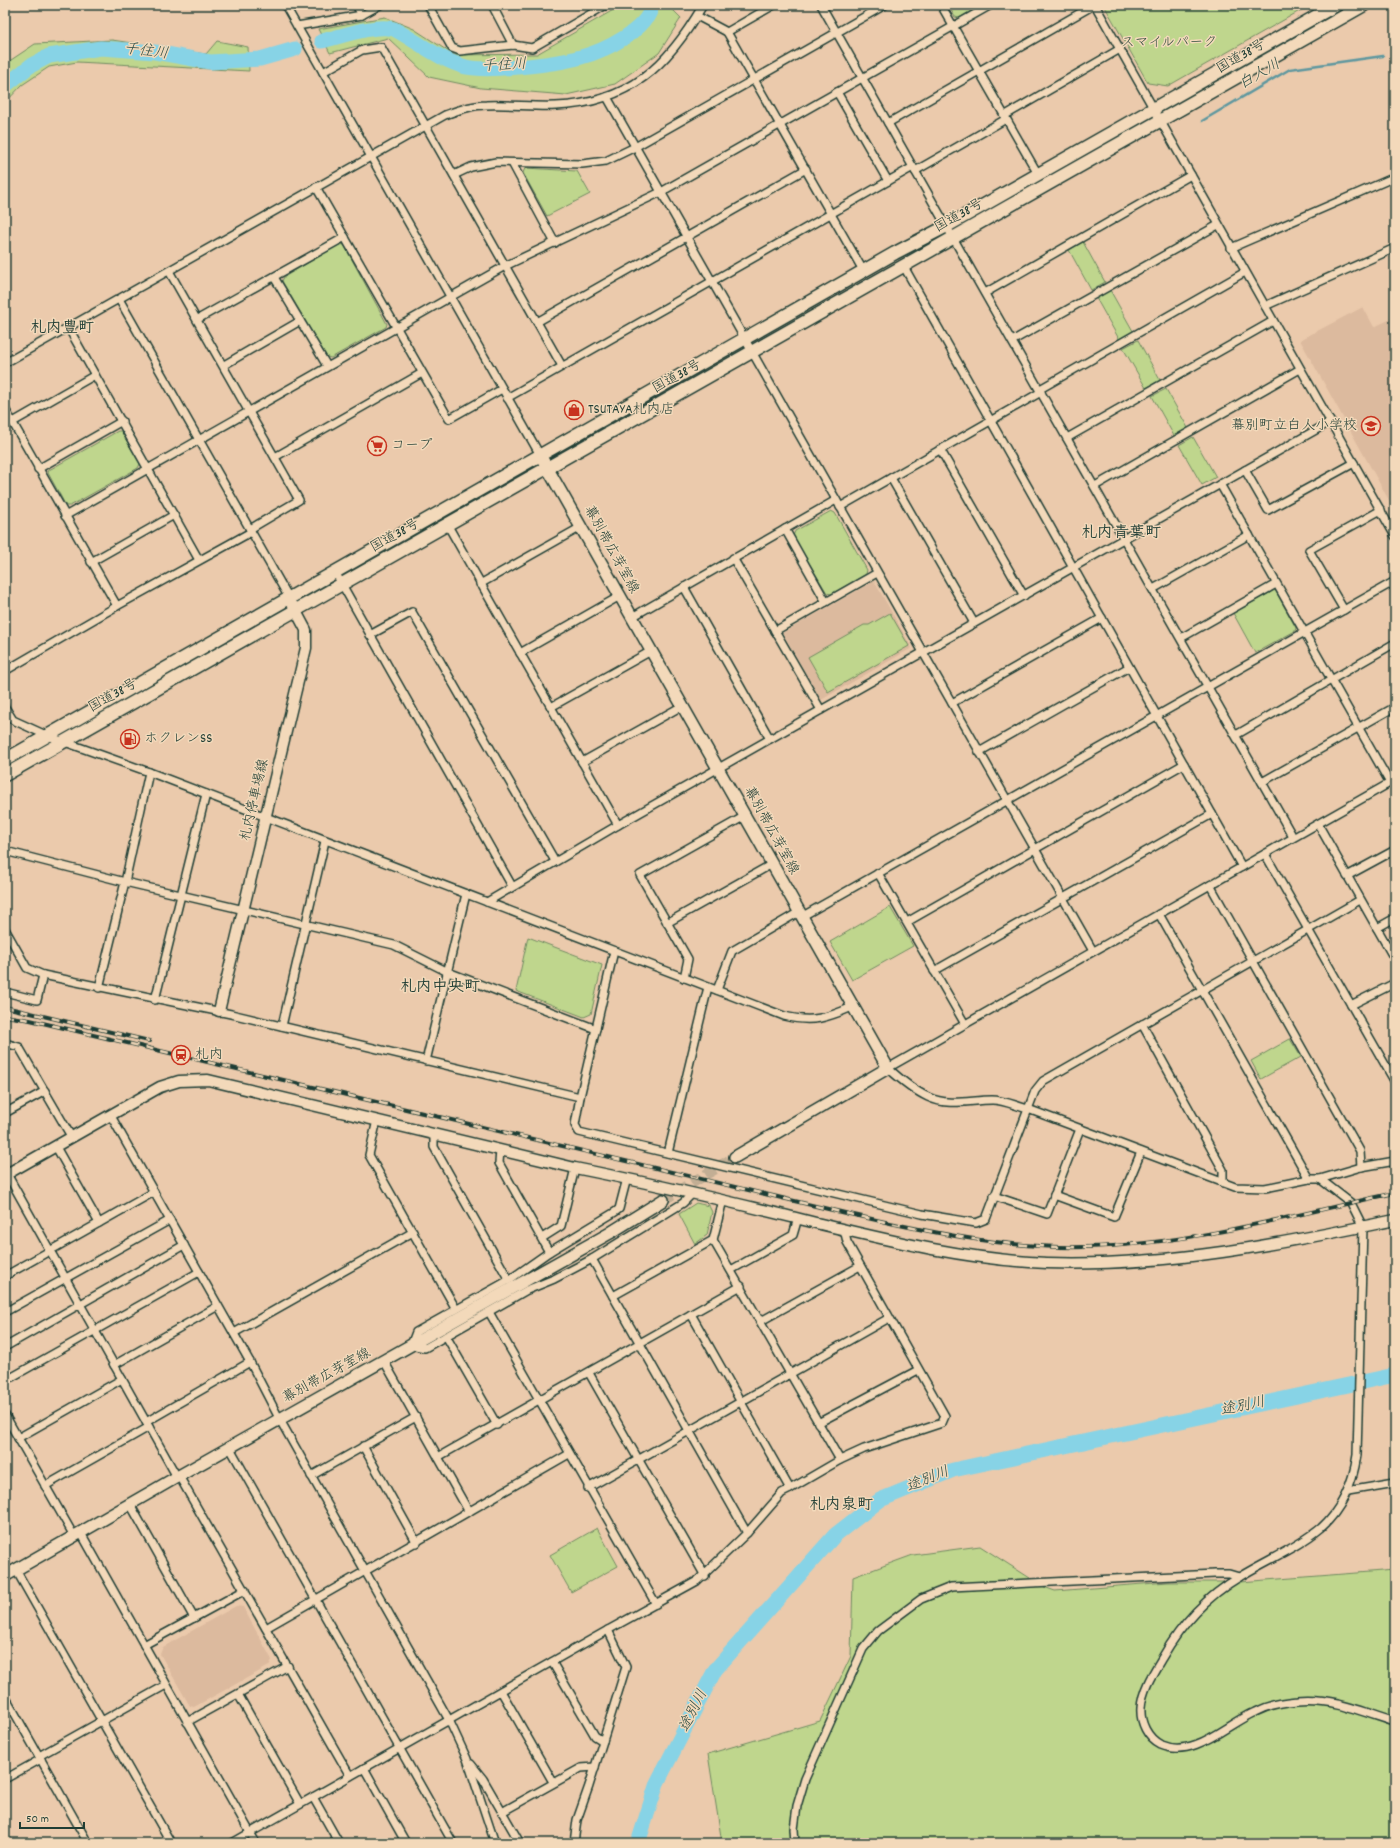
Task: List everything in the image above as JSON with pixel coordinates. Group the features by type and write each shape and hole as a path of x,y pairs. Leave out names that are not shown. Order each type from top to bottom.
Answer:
{"highway":[{"name":"国道38号","path":"5,760 540,455 1336,5"},
{"name":"国道38号","path":"5,775 341,583 752,352 902,265 1364,5"}],"main road":[{"name":"幕別帯広芽室線","path":"540,455 546,468 888,1068"},
{"path":"735,1157 888,1068"},
{"name":"幕別帯広芽室線","path":"5,1576 178,1476 610,1233 663,1200"}],"street":[{"path":"285,5 540,455"},
{"path":"356,5 362,15"},
{"path":"297,26 362,15 380,5"},
{"path":"428,5 452,48 460,51 513,45 532,48 606,5"},
{"path":"493,5 513,45"},
{"path":"5,362 170,271 426,124 450,113 484,105 556,106 589,103 642,80 656,69 684,37 703,5"},
{"path":"727,32 774,5"},
{"path":"821,5 1293,837"},
{"path":"942,5 1038,174"},
{"path":"65,516 450,296 505,266 662,192 991,5"},
{"path":"888,123 1095,5 1395,536"},
{"path":"454,175 470,168 496,162 582,164 606,161 635,147 755,80 837,33 880,6"},
{"path":"697,16 727,32 864,272"},
{"path":"323,72 362,50 381,48 426,124 562,366"},
{"path":"507,398 888,181 914,169 1120,49"},
{"path":"837,92 888,181"},
{"path":"607,96 1093,951"},
{"path":"512,163 555,243"},
{"path":"537,322 806,169"},
{"path":"985,293 1191,175"},
{"path":"1231,248 1395,177"},
{"path":"316,187 449,419 502,389"},
{"path":"1012,341 1218,225"},
{"path":"198,319 345,237"},
{"path":"1265,306 1395,248"},
{"path":"902,265 1242,867"},
{"path":"5,671 199,560 299,500 170,271"},
{"path":"840,507 991,421 1245,272"},
{"path":"274,277 327,366"},
{"path":"120,299 289,598"},
{"path":"224,365 300,321"},
{"path":"1067,438 1273,321"},
{"path":"68,327 199,560"},
{"path":"1095,486 1300,369"},
{"path":"275,457 422,373"},
{"path":"12,422 95,375"},
{"path":"5,409 117,606"},
{"path":"38,469 122,421"},
{"path":"487,902 618,825 1330,422"},
{"path":"940,449 1024,596"},
{"path":"1245,470 1268,510 1354,462"},
{"path":"891,478 974,623"},
{"path":"1220,484 1358,728 1392,781 888,1068 910,1086 928,1097 954,1103 993,1100 1028,1109 1235,1187 1265,1188 1309,1179 1320,1179 1361,1167 1395,1161"},
{"path":"632,617 836,500"},
{"path":"1344,610 1309,550 1381,510"},
{"path":"91,562 174,515"},
{"path":"448,524 480,584 618,825"},
{"path":"480,584 581,527"},
{"path":"785,529 826,602"},
{"path":"1153,589 1249,535"},
{"path":"733,558 821,710"},
{"path":"334,572 512,886"},
{"path":"776,631 877,573"},
{"path":"717,990 732,951 878,873 1395,581"},
{"path":"1181,638 1276,584"},
{"path":"684,587 770,740"},
{"path":"520,653 620,596"},
{"name":"札内停車場線","path":"219,1011 306,648 306,630 289,598"},
{"path":"370,635 412,612 555,861"},
{"path":"952,703 1102,618"},
{"path":"1236,735 1395,644"},
{"path":"551,707 651,651"},
{"path":"979,752 1130,667"},
{"path":"582,762 682,706"},
{"path":"5,707 13,720 48,736 149,772 784,1016 812,1020 829,1017 852,1007"},
{"path":"1262,782 1395,707"},
{"path":"907,922 1184,764"},
{"path":"99,988 125,882 149,772"},
{"path":"155,1000 206,794"},
{"path":"934,971 1212,814"},
{"path":"684,978 688,959 640,875 745,816"},
{"path":"1318,824 1395,960"},
{"path":"282,1026 325,840"},
{"path":"1347,876 1395,850"},
{"path":"5,851 125,882 394,945 448,972 596,1029"},
{"path":"1265,854 1395,1082"},
{"path":"668,923 772,864"},
{"path":"878,873 965,1024"},
{"path":"1210,885 1360,1151 1361,1167"},
{"path":"426,1061 466,894"},
{"path":"614,951 580,1097 575,1125 579,1132 922,1214 976,1223 986,1219 1035,1091 1043,1081 1360,900"},
{"path":"1159,914 1201,991 1309,1179"},
{"path":"1377,928 1395,918"},
{"path":"5,929 27,968 43,975 155,1000 219,1011 580,1097"},
{"path":"5,992 37,1000 43,975"},
{"path":"1351,1005 1395,983"},
{"path":"668,1153 708,986"},
{"path":"1142,1024 1223,1170 1223,1183"},
{"path":"5,1043 19,1047 72,1138"},
{"path":"350,1776 245,1590 147,1425 6,1174 160,1087 180,1081 208,1080 575,1168 627,1178 723,1200 844,1230 941,1251 993,1259 1045,1263 1110,1264 1173,1260 1395,1220"},
{"path":"5,1113 45,1091"},
{"path":"110,1116 234,1333 311,1476 449,1720 467,1759 495,1843"},
{"path":"377,1120 369,1155 456,1309"},
{"path":"994,1196 1047,1214 1080,1129"},
{"path":"434,1134 434,1147 508,1280"},
{"path":"56,1147 99,1223"},
{"path":"500,1150 499,1163 549,1252"},
{"path":"1054,1195 1114,1217 1141,1152"},
{"path":"542,1238 561,1226 575,1168"},
{"path":"627,1178 619,1209 549,1252 508,1280 416,1332 412,1345 425,1348 527,1290 554,1280 592,1259 683,1203 692,1194"},
{"path":"1320,1179 1351,1203 1363,1226 1357,1455 1355,1470 1348,1491 1333,1515 1320,1528 1301,1542 1239,1577 1205,1601 1177,1632 1150,1678 1141,1702 1140,1717 1144,1727 1151,1737 1160,1744 1174,1748 1189,1746 1204,1740 1255,1711 1277,1704 1300,1700 1335,1703 1395,1722"},
{"path":"5,1276 154,1192"},
{"path":"723,1200 713,1240 741,1286 840,1460"},
{"path":"731,1270 793,1235 798,1218"},
{"path":"5,1312 170,1220"},
{"path":"232,1843 705,1576 782,1494 790,1489 840,1460 864,1449 942,1423 945,1416 860,1266 847,1242 844,1230"},
{"path":"234,1333 412,1232"},
{"path":"613,1296 713,1240"},
{"path":"5,1347 184,1245"},
{"path":"592,1259 747,1532"},
{"path":"761,1321 860,1266"},
{"path":"5,1381 199,1272"},
{"path":"438,1458 497,1426 741,1286"},
{"path":"114,1365 218,1306"},
{"path":"489,1312 540,1400 588,1488 656,1604"},
{"path":"691,1314 790,1489"},
{"path":"588,1488 889,1318"},
{"path":"446,1336 497,1426"},
{"path":"384,1361 469,1512"},
{"path":"45,1486 250,1362"},
{"path":"818,1423 918,1370"},
{"path":"589,1373 705,1576"},
{"path":"18,1438 122,1379"},
{"path":"5,1415 45,1486 78,1534 144,1645 256,1843"},
{"path":"311,1476 416,1417"},
{"path":"363,1446 417,1543"},
{"path":"230,1448 453,1843"},
{"path":"266,1628 417,1543 569,1454"},
{"path":"1348,1491 1395,1483"},
{"path":"130,1504 194,1618"},
{"path":"16,1570 171,1843"},
{"path":"795,1843 794,1829 797,1806 806,1779 863,1649 878,1631 921,1599 951,1588 1215,1574 1229,1574 1239,1577"},
{"path":"144,1645 245,1590"},
{"path":"574,1843 577,1820 626,1667 608,1630"},
{"path":"552,1662 595,1736 603,1741"},
{"path":"188,1722 288,1666"},
{"path":"5,1780 101,1720 166,1685"},
{"path":"500,1691 553,1782"},
{"path":"238,1694 300,1804"},
{"path":"5,1696 88,1843"},
{"path":"467,1759 483,1779 520,1843"},
{"path":"502,1812 553,1782 581,1768 595,1767"},
{"path":"364,1768 406,1843"},
{"path":"313,1797 339,1843"}],"shaded area":[{"name":"幕別町立白人小学校","path":"1363,307 1374,327 1395,317 1395,511 1300,340"},
{"path":"874,581 912,648 821,700 783,633"},
{"path":"236,1606 243,1607 272,1660 269,1666 194,1707 190,1706 160,1654 163,1647"}],"green space":[{"path":"622,5 668,5 681,18 659,53 615,84 566,95 481,88 429,77 388,38 330,53 318,29 385,17 414,29 454,55 537,54"},
{"path":"948,5 981,5 959,18 955,17"},
{"name":"スマイルパーク","path":"1104,5 1310,5 1168,86 1148,83"},
{"path":"112,40 206,54 217,41 248,47 249,71 77,62 49,67 22,85 5,103 5,64 35,44"},
{"path":"525,168 577,171 590,194 547,216 523,173"},
{"path":"1083,242 1105,282 1091,290 1069,250"},
{"path":"340,244 344,245 387,324 386,327 331,358 327,357 282,281 284,277"},
{"path":"1110,290 1133,331 1119,339 1096,298"},
{"path":"1138,340 1160,380 1146,388 1123,348"},
{"path":"1166,389 1188,428 1174,436 1152,396"},
{"path":"118,431 121,431 140,464 138,468 70,506 66,506 48,473 49,470"},
{"path":"1193,437 1216,477 1202,485 1179,445"},
{"path":"831,511 835,513 867,570 866,574 831,594 827,593 793,536 795,531"},
{"path":"1275,590 1296,628 1295,631 1255,653 1233,613"},
{"path":"890,613 909,646 828,692 808,657 864,625 869,625"},
{"path":"890,907 913,946 852,980 830,942"},
{"path":"528,937 602,965 591,1014 584,1017 516,991"},
{"path":"1290,1039 1301,1057 1261,1079 1251,1061"},
{"path":"696,1203 709,1206 712,1212 707,1235 695,1244 679,1214"},
{"path":"597,1528 618,1566 571,1592 550,1555"},
{"path":"980,1546 1044,1587 1055,1591 1168,1582 1240,1582 1395,1570 1395,1843 722,1843 708,1754 820,1721 851,1656 853,1577 913,1555"}],"waterway":[{"name":"千住川","path":"322,41 368,29 394,29 438,56 457,64 477,68 507,68 570,60 613,45 634,31 642,23 649,14 652,5"},
{"name":"千住川","path":"5,86 30,66 49,56 101,48 155,52 210,62 260,59 295,49"},
{"name":"白人川","path":"1202,121 1290,69 1383,56"},
{"name":"途別川","path":"638,1843 657,1783 715,1670 835,1535 880,1500 953,1470 1395,1375"}],"tunnel":[{"path":"663,1200 735,1157"}],"railway":[{"path":"5,1007 149,1041"},
{"path":"5,1016 30,1020 845,1213 964,1238 994,1242 1055,1247 1085,1247 1163,1241 1241,1228 1395,1193"}],"place":[{"name":"TSUTAYA札内店","path":"574,410"},
{"name":"幕別町立白人小学校","path":"1371,426"},
{"name":"コープ","path":"377,446"},
{"name":"ホクレンSS","path":"130,739"},
{"name":"札内","path":"181,1055"}],"district":[{"name":"札内豊町","path":"62,328"},
{"name":"札内青葉町","path":"1121,533"},
{"name":"札内中央町","path":"440,987"},
{"name":"札内泉町","path":"841,1505"}]}
